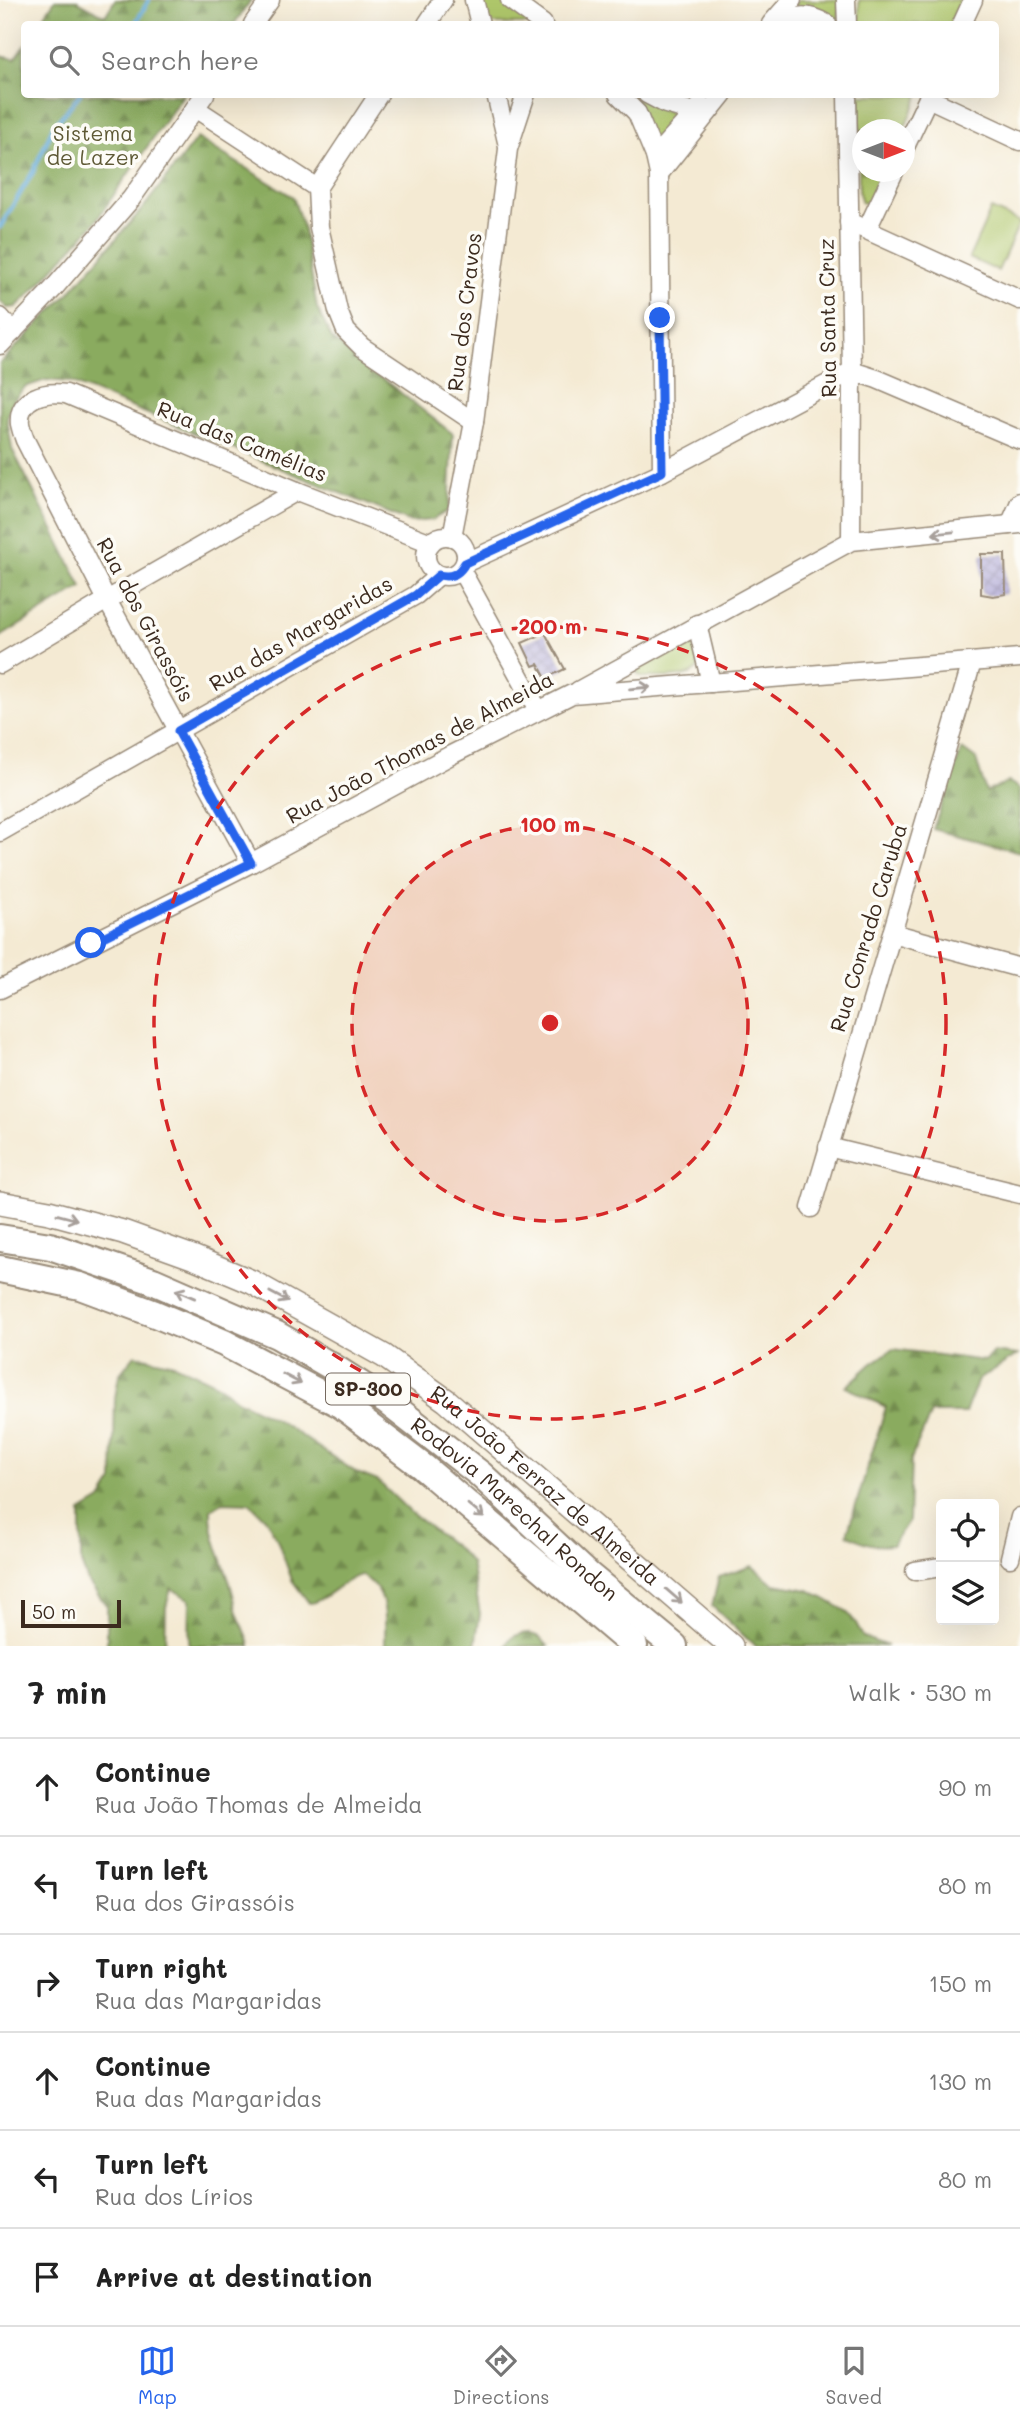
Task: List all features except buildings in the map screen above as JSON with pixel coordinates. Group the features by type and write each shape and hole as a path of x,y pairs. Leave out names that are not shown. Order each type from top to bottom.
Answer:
{"highway":[{"name":"Rodovia Marechal Rondon","path":"0,1238 50,1246 153,1281 277,1335 331,1366 386,1401 480,1474 587,1574 674,1646"},
{"name":"Rodovia Marechal Rondon","path":"0,1269 80,1286 155,1314 224,1343 340,1404 433,1475 634,1646"}],"main road":[{"name":"Rua João Ferraz de Almeida","path":"0,1203 49,1212 123,1232 195,1258 252,1282 384,1356 447,1401 731,1646"}],"street":[{"path":"255,21 270,0"},
{"path":"429,21 443,0"},
{"path":"474,0 479,21"},
{"path":"510,0 539,21"},
{"path":"774,21 792,0"},
{"path":"846,0 846,21"},
{"path":"963,21 973,0"},
{"path":"788,21 802,16 821,21"},
{"path":"376,98 317,188 318,227 338,311 346,331 362,347 474,422"},
{"path":"497,98 508,149"},
{"name":"Rua dos Cravos","path":"452,537 474,422 508,149 525,98"},
{"path":"622,98 637,113 657,165 662,472"},
{"path":"655,98 694,112"},
{"path":"657,165 706,98"},
{"path":"657,165 719,98"},
{"name":"Rua Santa Cruz","path":"847,98 852,371 851,541"},
{"path":"915,127 928,98"},
{"path":"933,98 1020,141"},
{"path":"0,345 131,199 200,101 317,188"},
{"path":"867,229 889,182"},
{"path":"849,222 1020,300"},
{"path":"0,317 13,331"},
{"path":"538,710 463,567 466,551 463,545 452,537 440,537 432,543 426,555 427,561 429,567 439,575 451,576 463,567 662,472 852,371 1020,439"},
{"name":"Rua das Camélias","path":"34,397 50,392 66,394 298,491 432,543"},
{"name":"Rua dos Girassóis","path":"34,397 25,406 19,421 25,440 107,600 251,863"},
{"path":"0,664 298,491"},
{"path":"572,694 851,541 1015,525 1020,502"},
{"name":"Rua das Margaridas","path":"0,832 416,595 439,575"},
{"path":"697,624 711,683"},
{"name":"Rua João Thomas de Almeida","path":"0,989 251,863 572,694 1020,658"},
{"name":"Rua Conrado Caruba","path":"811,1208 972,662"},
{"path":"892,933 1020,968"},
{"path":"828,1147 1020,1194"},
{"path":"1008,1559 1020,1517"},
{"path":"915,1571 936,1568"}],"green space":[{"path":"55,0 76,0 105,16 115,0 251,0 236,21 41,21"},
{"path":"481,0 505,0 531,21 485,21"},
{"path":"798,0 839,0 839,20 819,12 788,11"},
{"path":"859,0 961,0 951,21 859,21"},
{"name":"Sistema de Lazer","path":"21,50 21,98 181,98 93,225 29,295 16,307 7,308 0,301 0,56 15,59"},
{"path":"625,98 640,98 682,118 656,146"},
{"path":"859,98 918,98 908,119 859,119"},
{"path":"197,138 293,197 304,231 317,308 332,339 453,434 449,510 432,520 411,522 70,382 46,380 25,387 14,399 7,418 12,449 82,587 0,637 0,363 69,293 143,208"},
{"path":"859,182 880,182 871,202 862,203"},
{"path":"991,209 1020,222 998,271 969,258"},
{"path":"679,641 688,641 697,654 699,663 695,671 685,676 673,677 643,677 638,674 636,669"},
{"path":"962,749 976,759 986,792 1009,782 1020,789 1020,852 933,829"},
{"path":"893,1349 985,1361 993,1352 1017,1355 978,1380 965,1413 931,1413 911,1459 909,1520 892,1545 874,1545 847,1534 886,1407 846,1387 871,1364"},
{"path":"135,1355 174,1364 217,1384 237,1400 279,1421 357,1473 378,1481 410,1512 459,1550 471,1563 480,1614 475,1646 385,1646 385,1615 381,1597 377,1589 361,1575 321,1599 309,1603 292,1580 277,1539 266,1519 250,1503 223,1502 211,1509 213,1531 250,1646 189,1646 190,1600 171,1588 166,1607 165,1646 107,1646 107,1606 88,1582 81,1563 81,1512 101,1500 113,1481 115,1398 119,1375"},
{"path":"752,1566 774,1584 809,1590 846,1611 863,1637 887,1646 755,1646 712,1606 719,1577"},
{"path":"528,1633 540,1637 548,1646 506,1646 512,1638"}],"waterway":[{"path":"137,21 149,0"},
{"path":"0,227 33,172 53,127 77,98"}],"route":[{"path":"91,943 251,863 178,731 416,595 439,575 445,577 456,574 465,563 662,472 660,318"}]}
